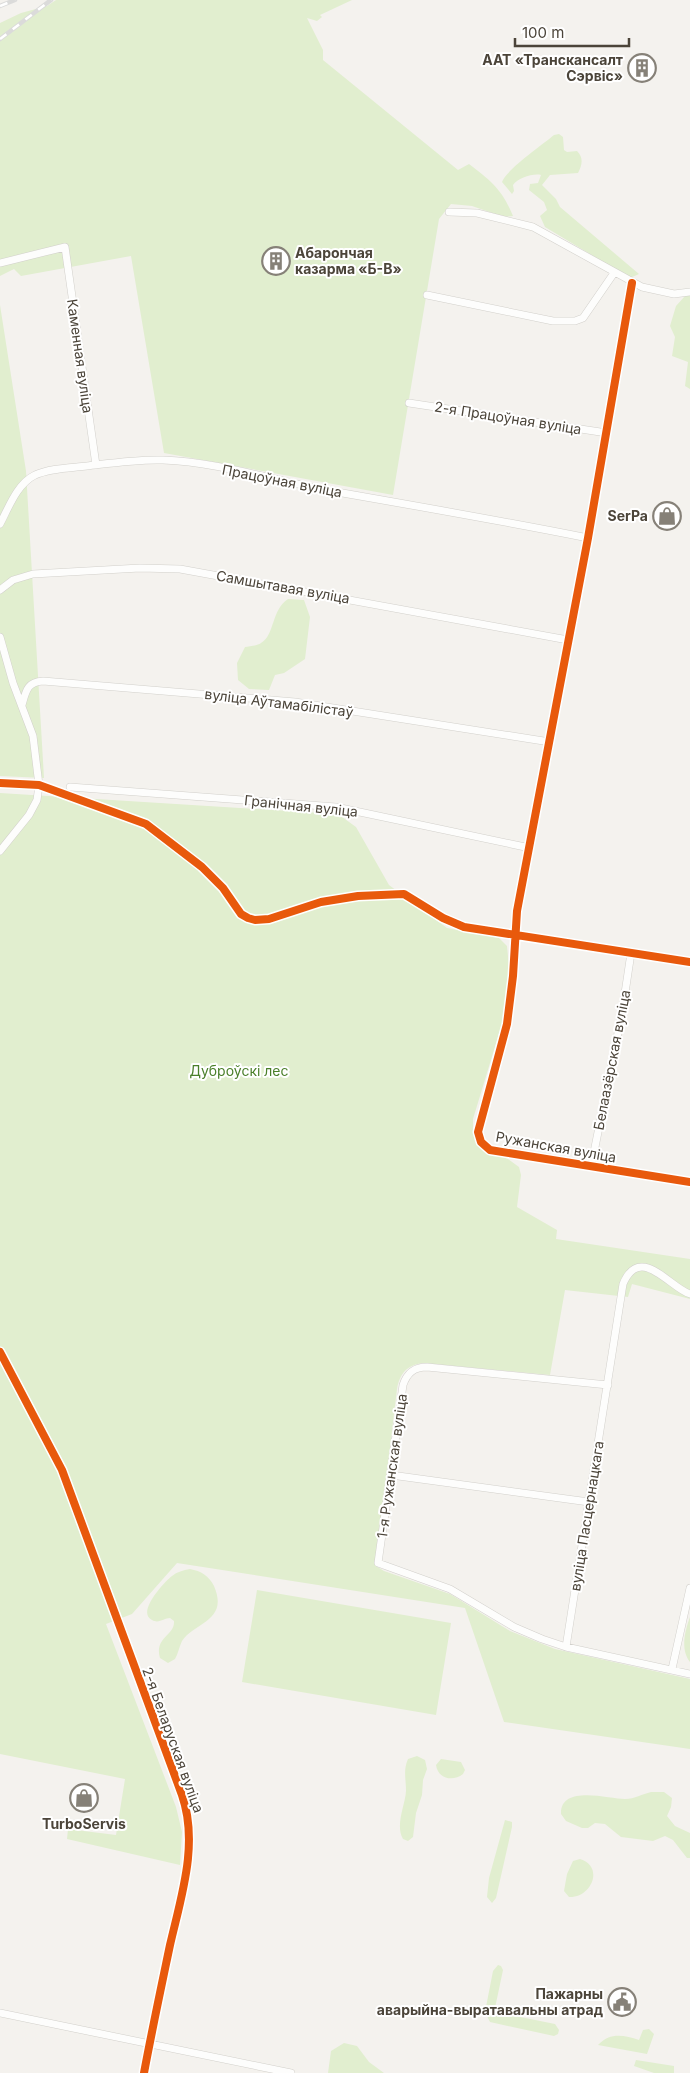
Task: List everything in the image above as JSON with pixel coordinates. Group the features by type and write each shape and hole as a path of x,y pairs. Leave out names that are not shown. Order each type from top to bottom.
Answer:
{"street":[{"path":"449,212 477,213 533,227 632,283 664,292 690,292"},
{"name":"Каменная вуліца","path":"0,263 65,247 96,465"},
{"path":"427,295 553,321 575,321 583,318 614,273"},
{"path":"514,935 588,538 632,283"},
{"name":"2-я Працоўная вуліца","path":"409,403 607,433"},
{"name":"Працоўная вуліца","path":"0,524 19,489 30,478 50,471 151,460 193,463 588,538"},
{"name":"Самшытавая вуліца","path":"0,590 12,580 33,574 132,568 180,569 568,640"},
{"path":"0,637 33,736 39,785 37,800 29,815 0,851"},
{"name":"вуліца Аўтамабілістаў","path":"22,705 28,686 34,682 43,681 296,702 550,742"},
{"path":"0,783 39,785 146,824 202,867 223,888 241,914 255,920 269,919 321,902 358,896 404,894 443,918 464,927 690,962"},
{"name":"Гранічная вуліца","path":"70,787 336,807 530,848"},
{"name":"Ружанская вуліца","path":"514,935 513,976 507,1024 479,1127 479,1137 485,1147 490,1150 690,1182"},
{"name":"Белаазёрская вуліца","path":"591,1167 622,1013 631,953"},
{"name":"вуліца Пасцернацкага","path":"566,1646 624,1284 630,1272 643,1268 656,1271 680,1290 690,1294"},
{"name":"2-я Беларуская вуліца","path":"0,1352 55,1455 67,1483 190,1820 190,1847 184,1883 144,2073"},
{"name":"1-я Ружанская вуліца","path":"566,1646 542,1639 514,1627 435,1582 378,1563 403,1385 411,1371 427,1367 608,1385"},
{"path":"391,1475 589,1502"},
{"path":"672,1669 690,1588"},
{"path":"566,1646 690,1674"},
{"path":"0,2013 291,2073"}],"green space":[{"path":"56,0 352,0 320,15 322,17 317,21 307,18 323,50 323,60 458,170 469,164 490,181 505,199 513,216 504,217 472,206 451,204 439,219 393,495 164,453 131,256 21,276 14,269 0,276 0,23 21,13 47,6"},
{"path":"559,134 563,137 564,150 567,152 577,151 579,154 582,162 581,167 578,173 550,175 542,185 556,199 560,207 639,274 630,278 545,227 540,216 547,210 544,202 529,190 530,184 538,183 541,175 530,175 518,180 513,185 514,191 512,194 502,182 510,171 525,158 554,135"},
{"path":"690,295 690,389 685,386 688,362 672,356 675,337 670,326 676,306 685,296"},
{"path":"0,305 26,471 44,778 0,776"},
{"path":"288,599 304,600 310,617 305,659 284,673 275,675 269,690 249,689 238,680 237,663 245,647 261,643 269,634 279,609"},
{"name":"Дуброўскі лес","path":"0,793 338,814 356,827 389,885 447,928 499,938 507,946 510,976 504,1017 473,1119 475,1141 482,1149 508,1159 519,1167 521,1175 517,1207 557,1230 556,1239 690,1259 690,1299 632,1284 628,1297 565,1290 550,1375 423,1363 417,1364 405,1371 400,1378 397,1389 376,1566 384,1571 450,1594 510,1631 555,1649 690,1679 690,1749 504,1722 465,1608 177,1563 132,1614 106,1624 176,1807 182,1832 180,1865 67,1839 68,1829 116,1835 125,1779 0,1754"},
{"path":"190,1569 204,1574 210,1579 217,1598 217,1607 214,1614 208,1620 182,1641 175,1659 168,1663 160,1658 159,1651 162,1641 171,1630 174,1621 170,1618 159,1621 152,1620 148,1616 147,1611 153,1598 168,1579 178,1572"},
{"path":"257,1590 451,1623 436,1715 242,1682"},
{"path":"690,1617 690,1662 684,1646"},
{"path":"417,1756 425,1760 427,1769 416,1813 413,1837 408,1841 403,1839 400,1828 406,1791 405,1771 408,1759"},
{"path":"441,1759 461,1762 465,1770 463,1774 455,1778 443,1776 437,1770 436,1765"},
{"path":"651,1792 664,1792 672,1798 667,1816 675,1826 690,1833 690,1858 687,1858 673,1840 665,1836 653,1841 621,1837 605,1824 595,1823 588,1828 582,1828 566,1821 561,1814 563,1805 568,1799 577,1796 587,1795 625,1799"},
{"path":"505,1820 512,1822 512,1827 496,1898 492,1903 487,1897 489,1878"},
{"path":"580,1859 588,1863 592,1868 592,1881 584,1893 569,1897 564,1891 567,1874 573,1861"},
{"path":"498,1965 503,1970 495,2008 501,2013 555,2024 559,2030 558,2034 554,2036 490,2022 485,2012 493,1971"},
{"path":"649,2029 654,2034 647,2054 598,2045 612,2036 639,2040 643,2030"},
{"path":"344,2043 357,2046 369,2062 384,2073 328,2073 331,2051"},
{"path":"636,2060 674,2066 674,2073 654,2073 634,2066"}],"railway":[{"path":"0,6 15,0"},
{"path":"0,39 51,0"}],"cycle path":[{"path":"632,283 588,538 517,911 513,976 507,1024 478,1132 481,1142 490,1150 690,1182"},
{"path":"0,783 39,785 146,824 202,867 223,888 241,914 255,920 269,919 321,902 358,896 404,894 443,918 464,927 690,962"},
{"path":"0,1352 62,1470 182,1795 187,1814 189,1851 183,1889 144,2073"}],"place":[{"name":"ААТ «Транскансалт Сэрвіс»","path":"642,68"},
{"name":"Абарончая казарма «Б-В»","path":"276,261"},
{"name":"SerPa","path":"667,516"},
{"name":"TurboServis","path":"84,1798"},
{"name":"Пажарны аварыйна-выратавальны атрад","path":"622,2002"}]}
